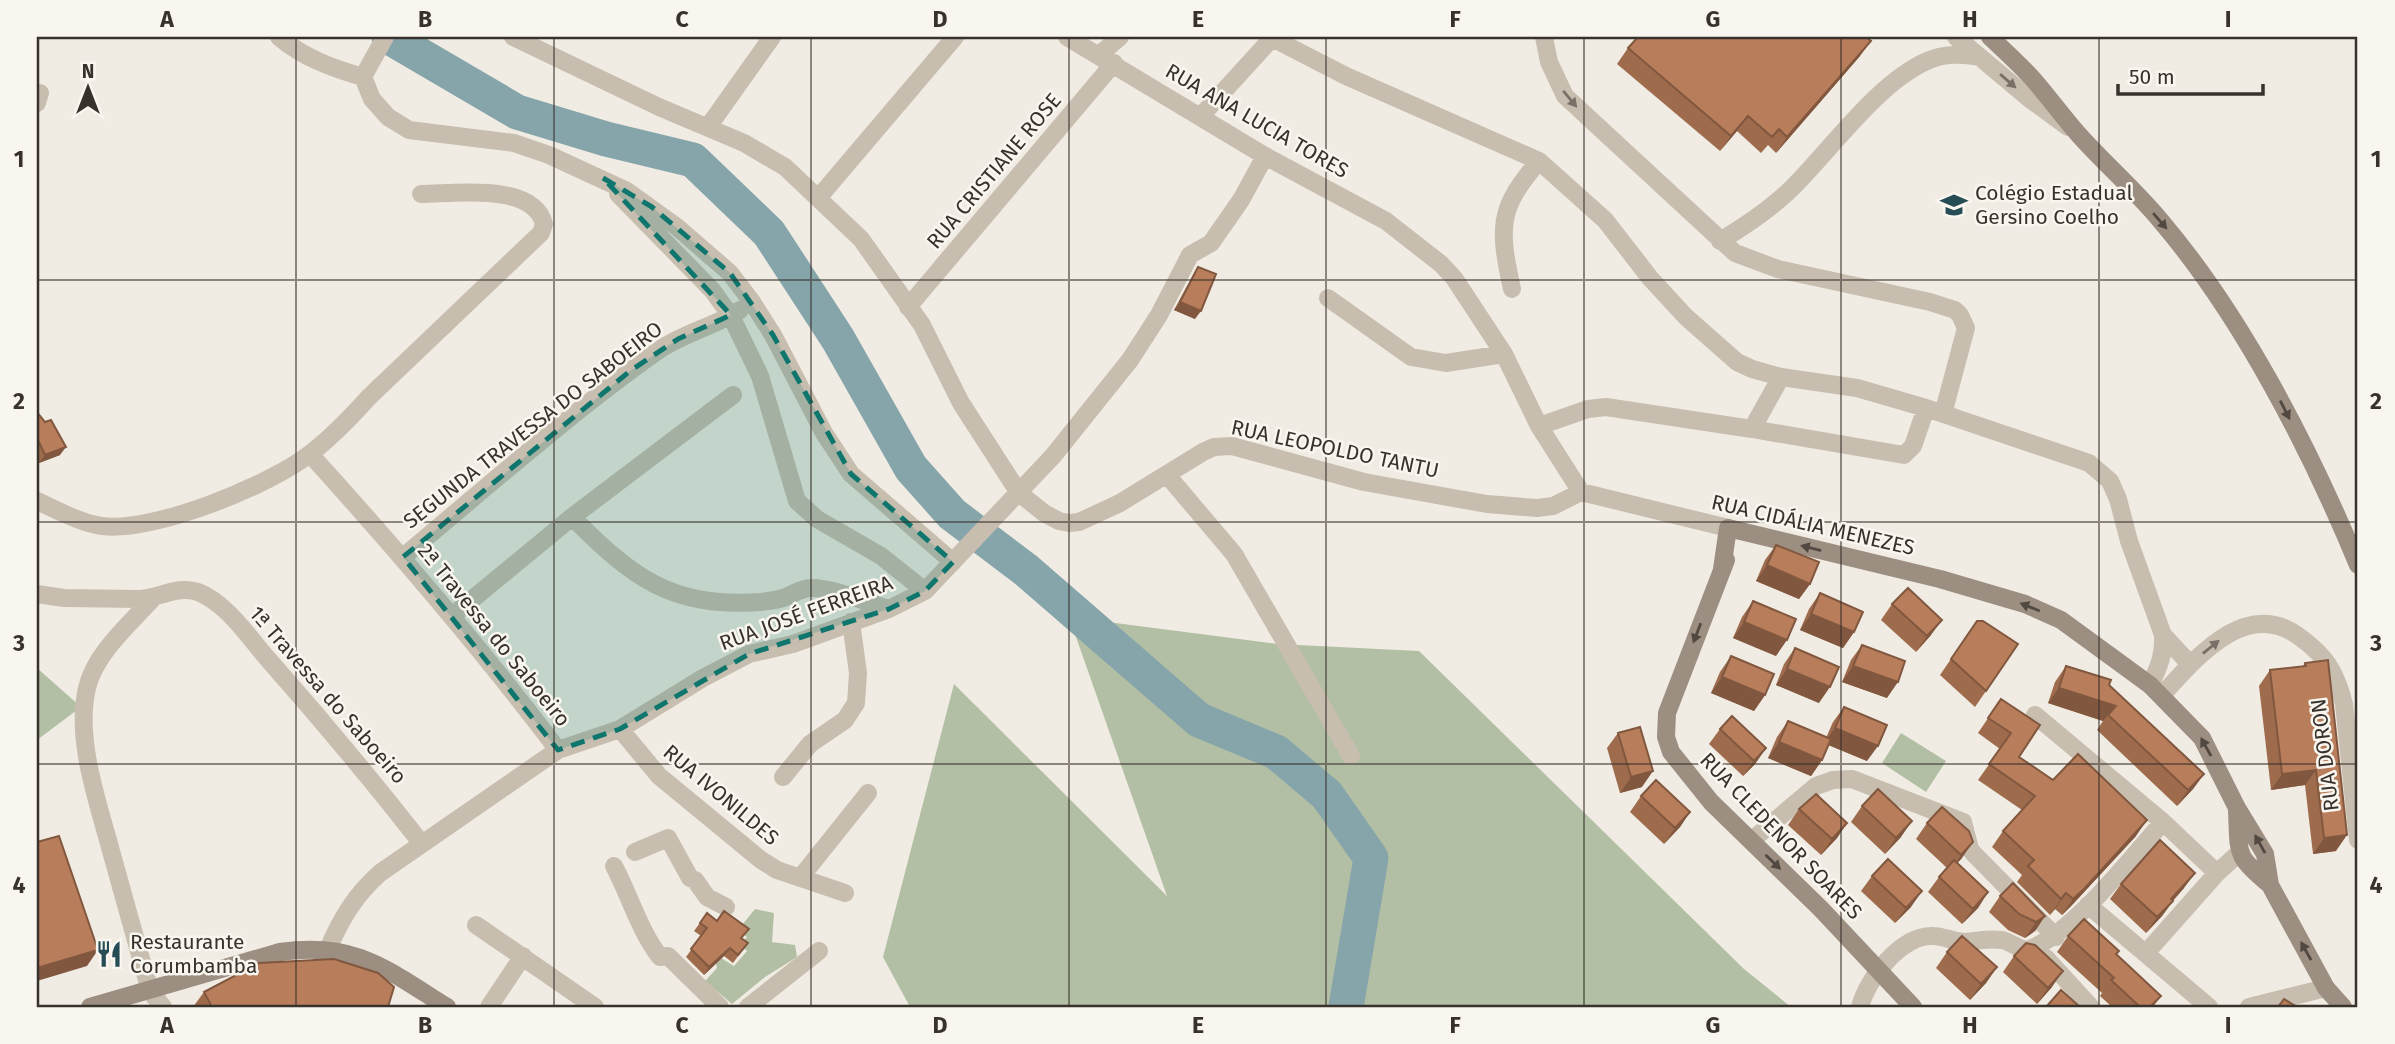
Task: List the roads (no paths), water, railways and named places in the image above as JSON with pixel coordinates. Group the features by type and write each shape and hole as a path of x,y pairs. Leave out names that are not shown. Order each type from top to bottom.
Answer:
{"street":[{"path":"279,37 315,61 363,77 372,99 388,117 409,130 514,143 603,178 652,207 730,273 752,302 773,335 824,433 851,474 953,562"},
{"path":"363,77 385,37"},
{"path":"513,37 659,107 744,143 785,167 819,197 861,239 908,307 937,353 961,403 1019,493"},
{"path":"708,127 772,37"},
{"path":"819,197 955,37"},
{"name":"RUA ANA LUCIA TORES","path":"1067,37 1265,156 1386,221 1422,247 1454,278 1504,354"},
{"name":"RUA CRISTIANE ROSE","path":"908,307 1106,59 1120,37"},
{"path":"1201,117 1272,37 1346,76 1539,161 1605,220 1650,278 1713,343 1737,362 1781,377 1857,388 1935,411 2073,456 2102,471 2118,499 2129,541 2163,635 2156,690"},
{"path":"1539,426 1588,409 1606,407 1904,455 1913,446 1935,411 1966,333 1960,315 1955,310 1930,302 1778,269 1735,253 1565,96 1549,62 1544,37"},
{"path":"1956,37 2031,100 2079,135"},
{"path":"1990,37 2031,78 2079,135 2160,220 2230,316 2280,400 2358,565"},
{"path":"1720,241 1759,216 1787,192 1876,98 1900,78 1926,61 1943,56 1952,54 1980,57"},
{"name":"RUA JOSÉ FERREIRA","path":"328,949 348,907 380,873 558,750 620,729 702,678 749,654 793,644 889,609 925,591 1019,493 1130,360 1159,315 1190,254 1211,243 1241,200 1265,156"},
{"path":"1512,289 1503,249 1505,212 1511,197 1539,161"},
{"path":"603,178 712,290 731,316 760,376 797,501 817,519 881,556 925,591"},
{"path":"37,501 102,526 126,526 185,513 248,489 310,454 345,424 369,397 541,233 544,225 542,216 534,207 511,196 421,194"},
{"path":"1328,298 1411,357 1446,363 1504,354 1539,426 1581,492"},
{"name":"SEGUNDA TRAVESSA DO SABOEIRO","path":"403,557 631,371 678,339 731,316 752,302"},
{"path":"1752,429 1781,377"},
{"path":"452,615 572,517 733,395"},
{"name":"RUA LEOPOLDO TANTU","path":"1019,493 1044,513 1069,523 1094,516 1214,447 1232,446 1364,482 1487,504 1537,508 1553,506 1581,492"},
{"name":"2ª Travessa do Saboeiro","path":"310,454 452,615 558,750"},
{"path":"1167,475 1234,554 1350,756"},
{"name":"RUA CIDÁLIA MENEZES","path":"1581,492 1940,579 2025,604 2061,620 2156,690 2202,738 2237,807 2265,853 2270,885 2326,988 2343,1007"},
{"path":"572,517 620,563 662,589 736,602 783,598 799,590 815,588 889,609"},
{"name":"RUA CLEDENOR SOARES","path":"1735,530 1667,713 1666,737 1671,752 1711,802 1821,909 1913,1007"},
{"name":"1ª Travessa do Saboeiro","path":"153,598 188,589 201,593 230,616 363,769 422,844"},
{"path":"37,594 64,598 153,598"},
{"path":"153,598 107,650 87,688 86,762 150,991 163,1007"},
{"path":"783,777 810,744 845,720 856,703 858,673 851,622"},
{"name":"RUA DORON","path":"2156,690 2214,643 2248,624 2270,623 2296,633 2317,650 2333,669 2344,704 2358,840"},
{"path":"2163,635 2190,664"},
{"path":"2035,715 2163,822 2217,873"},
{"name":"RUA IVONILDES","path":"620,729 659,776 745,847 777,870 845,892"},
{"path":"1751,841 1816,786 1833,780 1852,779 1963,822 1968,844 1974,855 2056,937"},
{"path":"800,878 868,793"},
{"name":"RUA CIDÁLIA MENEZES","path":"2237,807 2239,853 2246,864 2270,885"},
{"path":"1860,1007 1877,971 1903,947 1926,937 1935,936 1966,942 1986,938 2007,941 2027,950 2056,937 2163,822"},
{"path":"635,852 668,838 690,878 695,880 707,897 726,907"},
{"path":"2146,953 2217,873 2239,853"},
{"path":"614,866 649,943 660,957 668,956 677,963 720,1007"},
{"path":"2088,905 2146,953 2200,1005"},
{"path":"476,925 595,1007"},
{"path":"2035,947 2091,1007"},
{"path":"90,1007 279,952 304,949 346,952 386,970 447,1007"},
{"path":"748,1007 819,951"},
{"path":"489,1007 523,956"},
{"path":"2249,1007 2326,988"}],"waterway":[{"path":"389,37 517,112 606,139 693,160 769,233 838,339 911,468 952,514 1026,570 1199,720 1276,752 1327,795 1371,858 1346,1007"}],"place":[{"name":"Colégio Estadual Gersino Coelho","path":"1954,205"},
{"name":"Restaurante Corumbamba","path":"109,954"}]}
